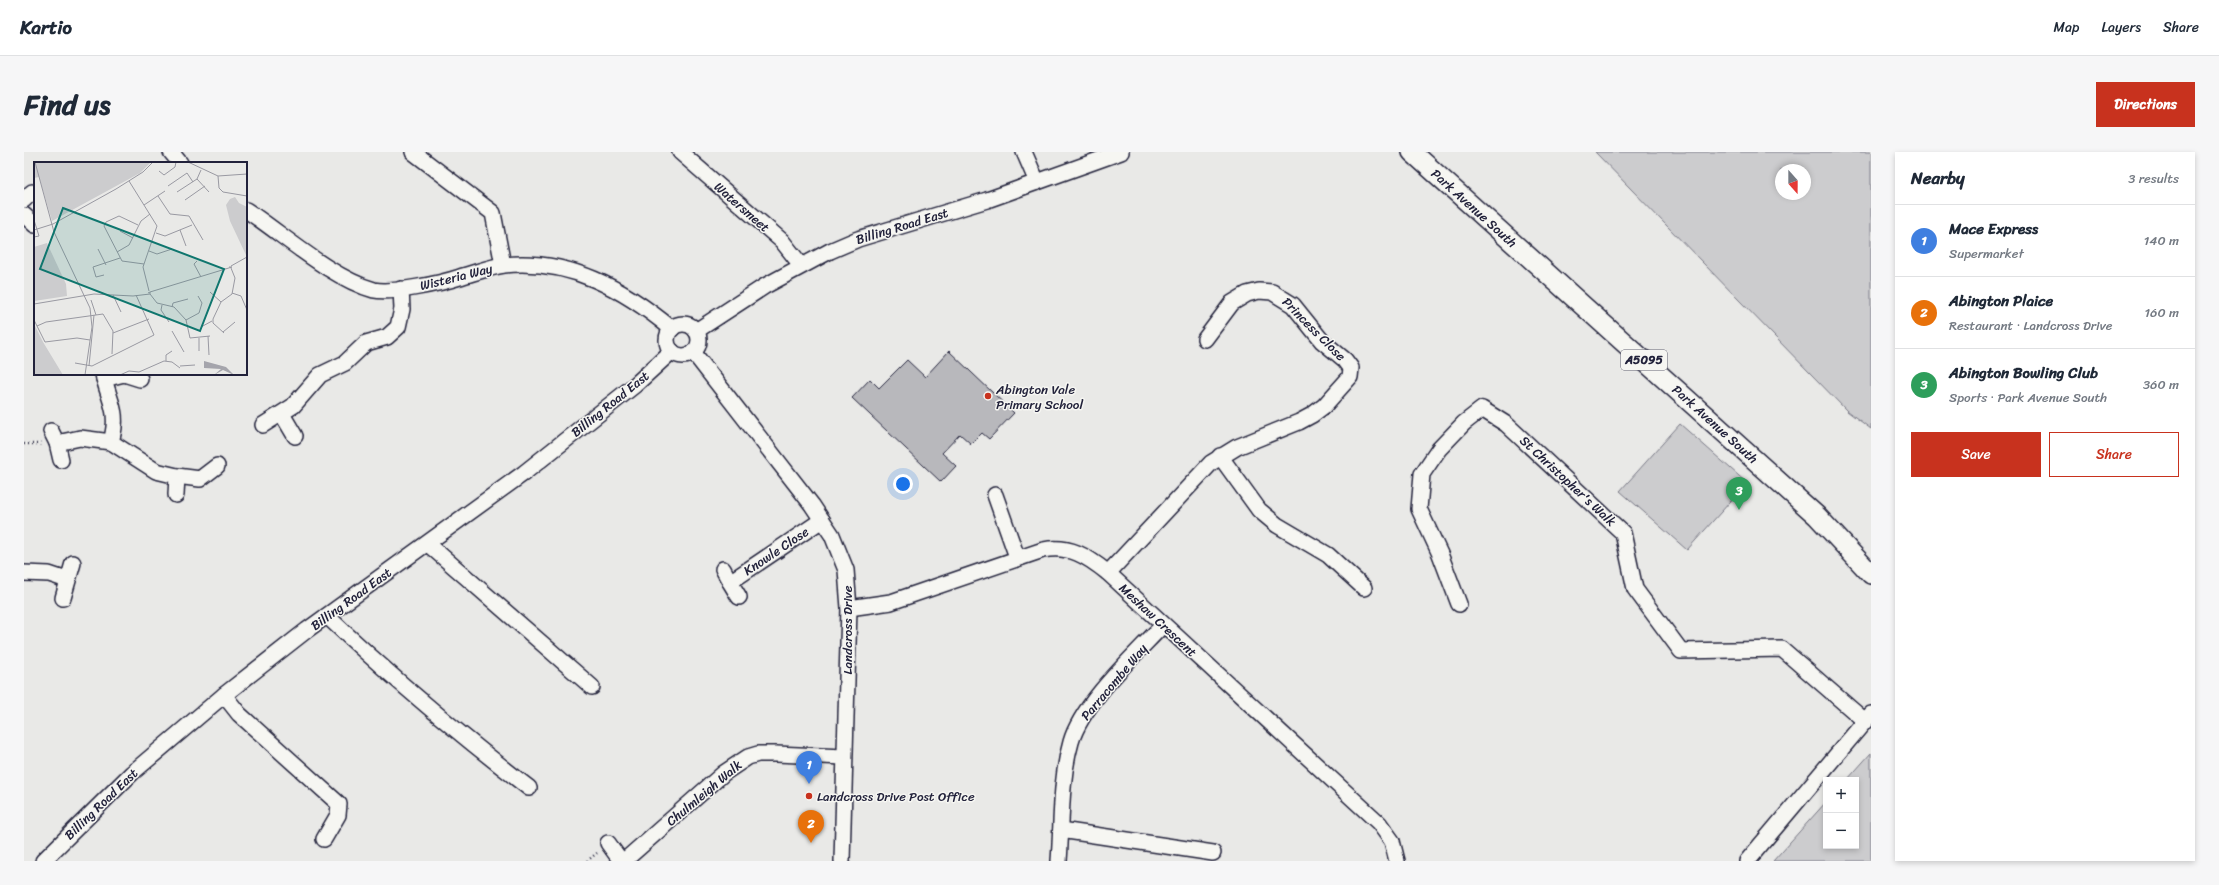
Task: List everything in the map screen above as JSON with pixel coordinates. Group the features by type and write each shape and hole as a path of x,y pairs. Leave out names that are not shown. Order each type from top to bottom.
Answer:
{"main road":[{"name":"Park Avenue South","path":"1412,152 1800,501 1842,541 1871,574"}],"street":[{"path":"171,152 179,162"},
{"path":"413,152 494,213 503,265"},
{"name":"Watersmeet","path":"680,152 782,241 801,265"},
{"path":"1024,152 1037,182"},
{"name":"Billing Road East","path":"696,331 801,265 858,239 987,200 1121,152"},
{"name":"Wisteria Way","path":"247,211 338,274 375,290 401,289 444,282 503,265 537,264 560,267 580,272 598,280 624,295 672,329"},
{"path":"24,215 34,224"},
{"path":"263,425 293,406 320,375 345,363 366,343 387,337 398,327 402,309 401,289"},
{"name":"Princess Close","path":"1108,573 1202,471 1220,456 1312,415 1340,391 1350,377 1351,368 1345,360 1322,341 1293,304 1272,292 1259,291 1246,294 1232,303 1205,339"},
{"path":"680,324 689,325 696,331 699,338 698,346 693,352 686,355 679,355 672,351 668,344 668,336 672,329 680,324"},
{"name":"Billing Road East","path":"43,861 132,773 224,695 327,616 428,544 580,429 635,386 672,351"},
{"name":"Landcross Drive","path":"693,352 822,520 840,551 846,570 849,608 842,861"},
{"path":"111,442 115,429 114,413 110,393 104,377 117,375"},
{"path":"127,375 140,379"},
{"name":"St Christopher's Walk","path":"1459,604 1440,554 1419,509 1422,474 1449,439 1464,423 1482,409 1506,424 1623,533 1635,589 1681,651 1782,649 1868,718"},
{"path":"282,414 295,436"},
{"path":"61,460 54,437 80,438 111,442 156,471 177,476 200,479 217,466"},
{"path":"1220,456 1259,510 1277,524 1328,555 1364,588"},
{"path":"176,495 177,476"},
{"path":"995,495 1018,557"},
{"name":"Knowle Close","path":"740,597 727,576 822,520"},
{"path":"428,544 592,687"},
{"name":"Meshaw Crescent","path":"849,608 891,602 1018,557 1043,550 1063,548 1082,554 1108,573 1379,823 1392,841 1397,861"},
{"path":"63,598 73,563"},
{"path":"24,574 49,574 67,580"},
{"path":"327,616 368,655 472,744 529,788"},
{"name":"Parracombe Way","path":"1059,861 1066,770 1071,741 1092,704 1163,625"},
{"path":"224,695 239,714 339,804 338,815 324,839"},
{"path":"1748,861 1868,718"},
{"name":"Chulmleigh Walk","path":"608,843 623,861 724,773 748,757 758,754 776,754 844,757"},
{"path":"1062,830 1213,853"}],"shaded area":[{"path":"1595,152 1871,152 1871,429 1847,411"},
{"path":"1680,424 1747,483 1687,550 1620,491"},
{"path":"1871,753 1871,861 1773,861 1823,805 1823,849 1859,849 1859,777 1850,777"}],"building":[{"path":"949,351 1014,413 989,439 982,433 971,444 960,434 942,453 956,466 941,482 852,398 870,379 879,388 907,360 925,377"}],"place":[{"name":"Abington Vale Primary School","path":"988,396"},
{"name":"Abington Bowling Club","path":"1739,510"},
{"name":"Mace Express","path":"809,784"},
{"name":"Landcross Drive Post Office","path":"809,796"},
{"name":"Abington Plaice","path":"811,843"}]}
